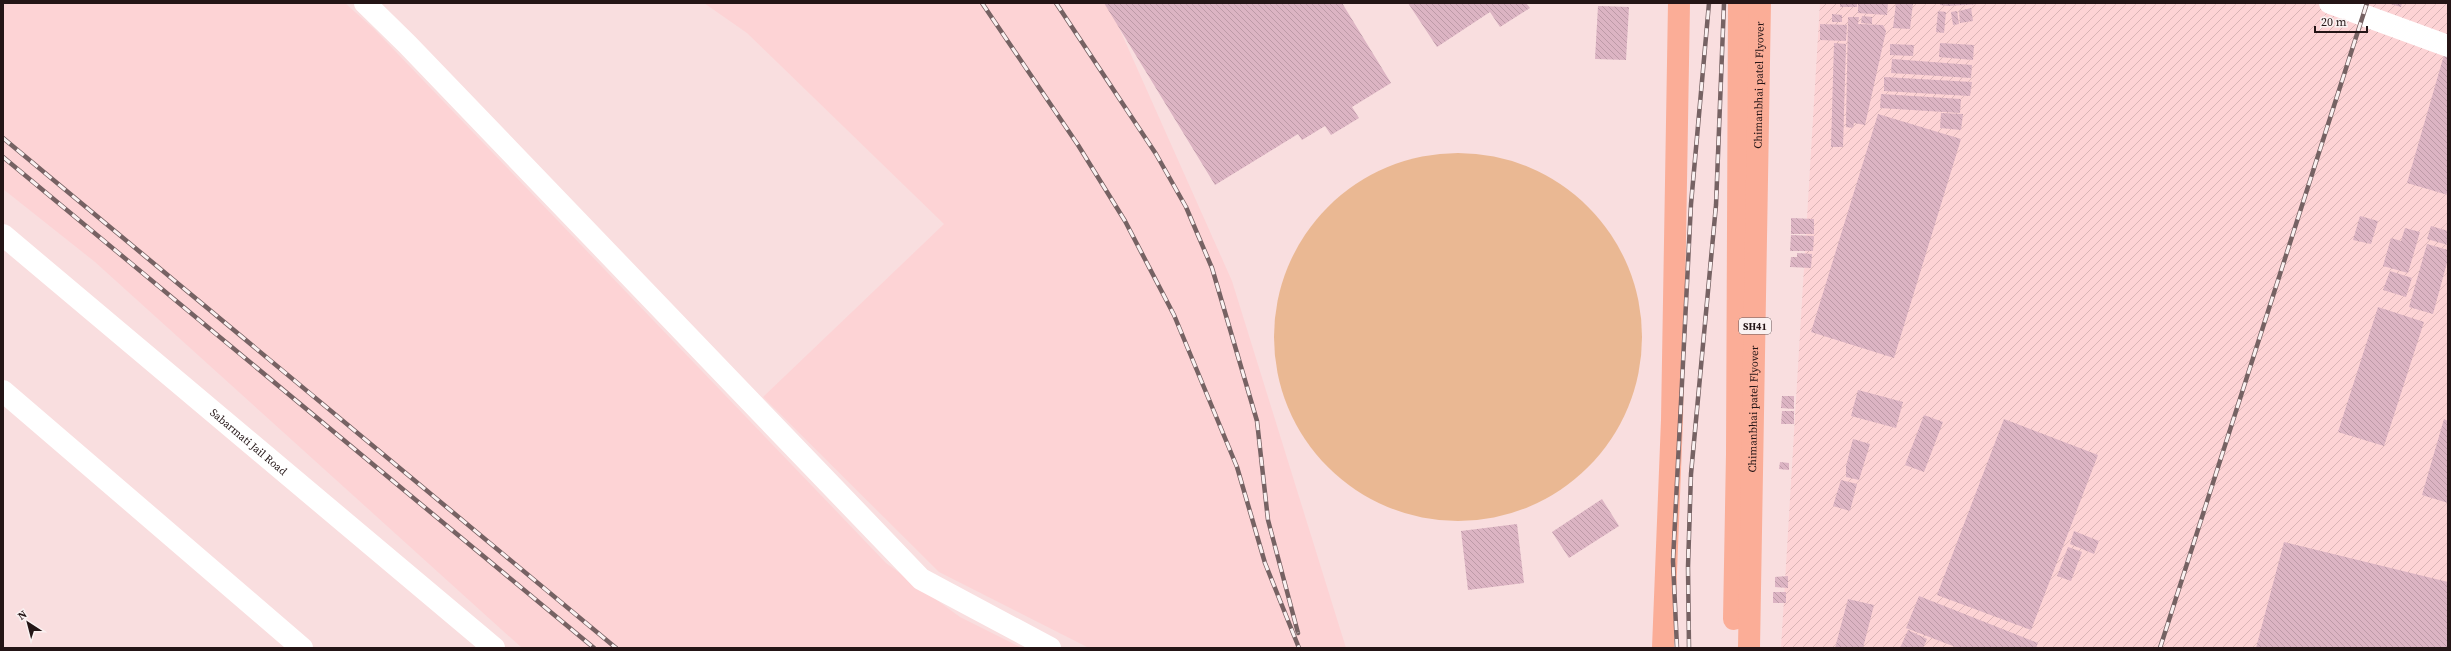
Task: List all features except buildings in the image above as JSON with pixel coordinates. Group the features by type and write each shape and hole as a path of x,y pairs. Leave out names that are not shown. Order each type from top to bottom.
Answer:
{"main road":[{"path":"1663,648 1672,420 1679,3"},
{"name":"Chimanbhai patel Flyover","path":"1733,648 1737,454 1739,3"},
{"name":"Chimanbhai patel Flyover","path":"1749,648 1760,3"}],"street":[{"path":"365,3 413,50 921,579 1050,648"},
{"path":"2330,3 2448,46"},
{"name":"Sabarmati Jail Road","path":"3,235 494,648"},
{"path":"3,391 302,648"}],"shaded area":[{"path":"3,3 345,3 374,29 886,563 960,617 1022,648 522,648 95,262 3,189"},
{"path":"704,3 1108,3 1232,281 1346,648 1089,648 939,572 763,397 944,224 747,33"},
{"path":"1820,3 2448,3 2448,648 1781,648"},
{"path":"1458,153 1494,157 1528,167 1560,184 1588,207 1611,235 1628,267 1638,301 1642,337 1638,373 1628,407 1611,439 1588,467 1560,490 1528,507 1494,517 1458,521 1422,517 1388,507 1356,490 1328,467 1305,439 1288,407 1278,373 1274,337 1278,301 1288,267 1305,235 1328,207 1356,184 1388,167 1422,157"}],"railway":[{"path":"982,3 1078,145 1125,221 1174,315 1237,467 1265,563 1299,648"},
{"path":"1056,3 1156,154 1186,207 1212,268 1257,421 1268,520 1298,633"},
{"path":"1677,648 1673,561 1691,204 1709,3"},
{"path":"1689,648 1688,567 1691,474 1716,205 1724,3"},
{"path":"2160,648 2367,3"},
{"path":"3,138 616,648"},
{"path":"3,157 594,648"}]}
